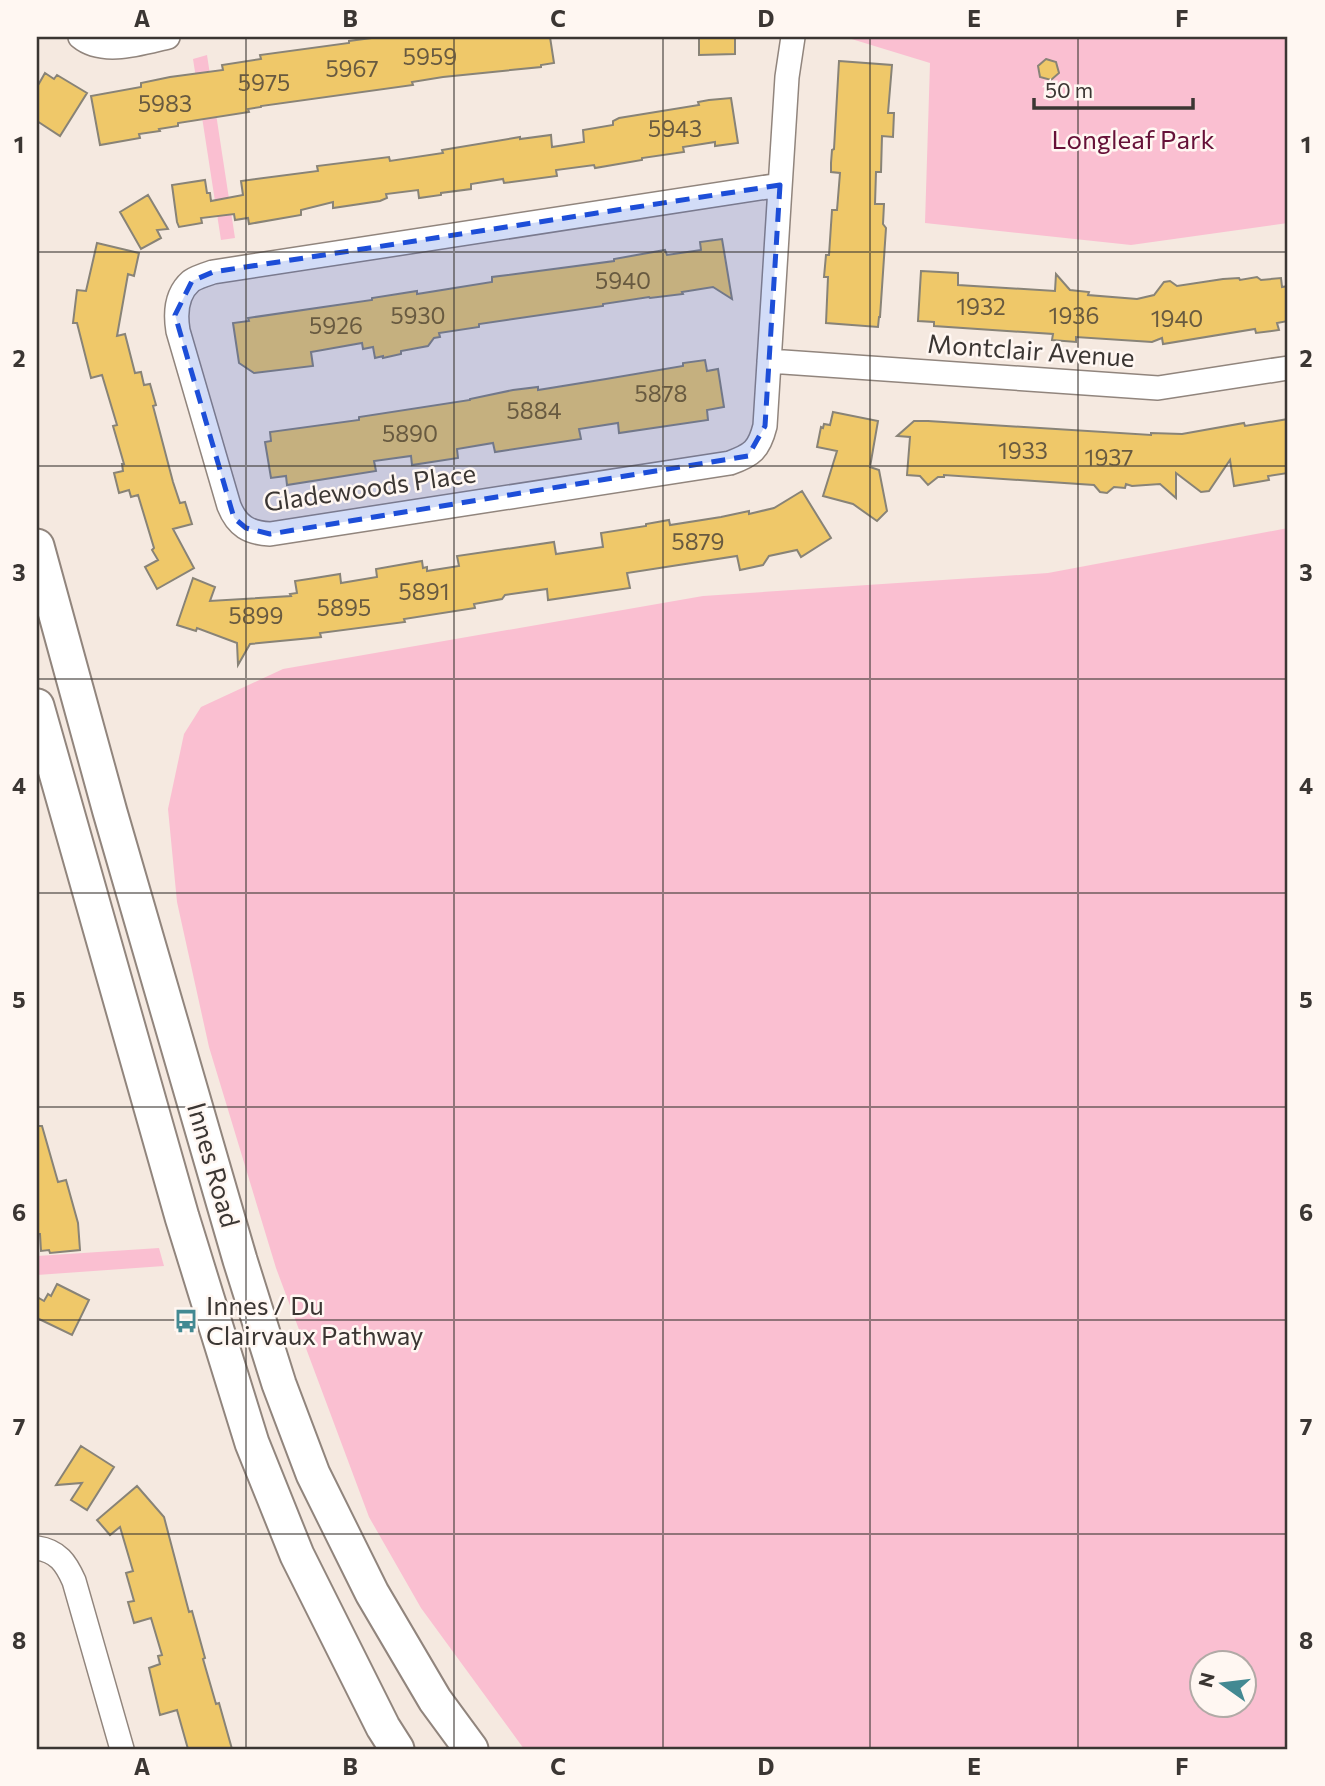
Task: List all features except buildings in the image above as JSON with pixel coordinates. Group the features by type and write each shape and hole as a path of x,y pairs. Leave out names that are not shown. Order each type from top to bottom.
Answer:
{"main road":[{"name":"Innes Road","path":"37,546 110,812 240,1260 279,1384 313,1474 372,1593 435,1700 471,1749"},
{"name":"Innes Road","path":"37,706 182,1217 252,1443 296,1555 383,1727 397,1749"}],"street":[{"path":"80,37 104,48 168,37"},
{"name":"Gladewoods Place","path":"780,185 213,272 192,281 178,299 178,331 234,518 246,528 270,534 730,463 748,456 762,439 765,426 787,77 793,37"},
{"name":"Montclair Avenue","path":"769,361 1158,388 1288,368"},
{"path":"37,1548 56,1553 68,1566 122,1749"}],"highlighted area":[{"path":"780,185 765,426 748,456 270,534 246,528 234,518 175,315 192,281 213,272"}],"green space":[{"name":"Longleaf Park","path":"845,37 1288,37 1288,223 1131,245 925,223 930,63"},
{"path":"207,55 235,238 221,240 193,59"},
{"path":"1288,528 1288,1749 524,1749 421,1608 369,1517 276,1268 209,1047 177,902 168,809 184,734 201,707 283,669 703,596 1048,573"},
{"path":"159,1248 164,1266 37,1275 37,1256"}],"place":[{"name":"Innes / Du Clairvaux Pathway","path":"186,1321"}]}
